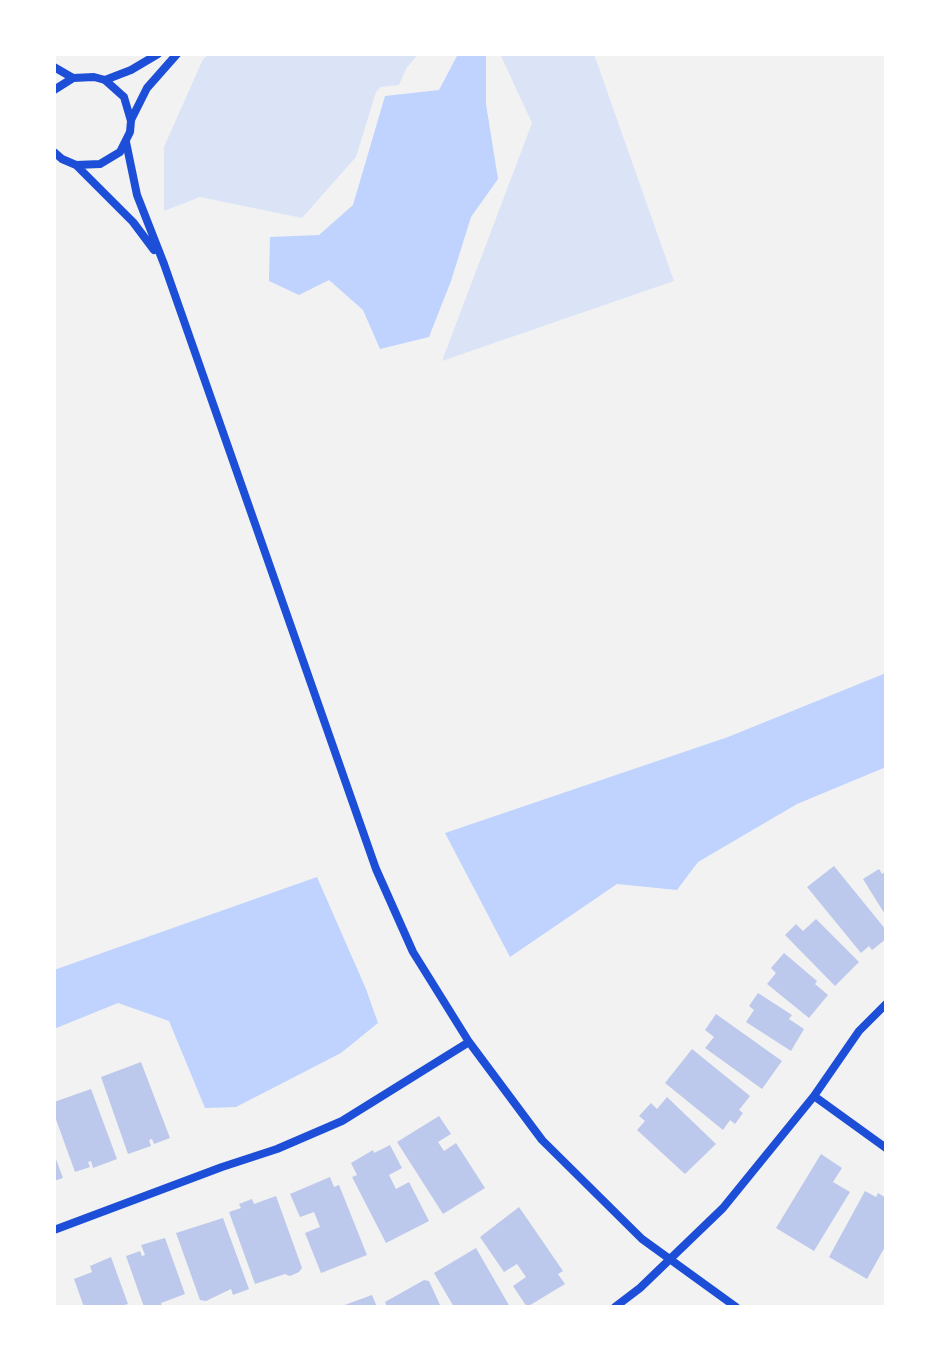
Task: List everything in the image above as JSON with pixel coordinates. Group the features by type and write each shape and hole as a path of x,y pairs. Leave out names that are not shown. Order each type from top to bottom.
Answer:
{"street":[{"path":"105,80 131,70 158,54"},
{"path":"76,165 100,164 120,152 147,88 177,54"},
{"path":"54,67 73,78"},
{"path":"54,90 73,78 105,80 124,97 131,121"},
{"path":"126,142 137,195 376,869 413,952 469,1042 542,1140 642,1239 736,1307"},
{"path":"54,152 76,165 133,222 164,264"},
{"path":"615,1307 640,1288 723,1208 814,1096 859,1031 886,1004"},
{"path":"54,1230 277,1149 342,1121 469,1042"},
{"path":"814,1096 886,1148"}],"shaded area":[{"path":"210,54 418,54 399,85 381,87 376,92 356,157 302,218 200,197 164,211 164,147 203,59"},
{"path":"500,54 594,54 674,281 442,361 532,123"}],"water":[{"path":"458,54 486,54 486,104 498,179 471,217 429,337 380,349 363,310 329,280 299,295 269,281 270,237 319,235 353,205 385,96 439,90"},
{"path":"886,673 886,767 797,804 698,862 677,890 617,884 510,957 445,833 728,737"},
{"path":"317,877 378,1023 341,1053 236,1107 205,1108 169,1021 118,1003 54,1029 54,970"}],"building":[{"path":"834,866 886,930 886,939 872,950 869,946 861,953 807,887"},
{"path":"879,869 882,874 886,871 886,916 863,879"},
{"path":"816,919 859,962 835,986 785,935 796,924 803,931"},
{"path":"784,953 817,981 815,984 828,995 809,1018 767,984 776,973 771,968"},
{"path":"758,993 792,1015 789,1019 804,1029 791,1051 746,1022 754,1010 749,1006"},
{"path":"716,1014 782,1061 762,1089 705,1048 714,1037 705,1030"},
{"path":"692,1049 750,1096 739,1110 743,1113 735,1124 730,1120 723,1130 665,1083"},
{"path":"141,1062 170,1138 154,1144 152,1139 149,1140 151,1146 128,1154 101,1077"},
{"path":"91,1089 117,1159 93,1168 91,1161 88,1162 90,1167 75,1172 54,1114 54,1102"},
{"path":"667,1097 716,1144 685,1174 637,1130 645,1121 639,1116 651,1103 657,1109"},
{"path":"439,1116 451,1134 438,1142 444,1151 456,1143 485,1188 443,1214 397,1142"},
{"path":"390,1145 402,1168 389,1175 396,1189 409,1182 429,1221 386,1243 352,1177 357,1175 351,1163 373,1150 374,1153"},
{"path":"54,1154 63,1178 54,1181"},
{"path":"821,1154 842,1168 833,1182 850,1192 814,1251 776,1228"},
{"path":"330,1177 334,1187 339,1185 367,1255 321,1273 305,1233 320,1227 314,1212 300,1217 290,1194"},
{"path":"865,1191 886,1198 886,1245 867,1279 829,1257"},
{"path":"276,1196 302,1268 290,1276 285,1274 255,1284 229,1212 241,1208 239,1204 252,1199 254,1204"},
{"path":"519,1207 563,1271 558,1274 565,1284 527,1307 513,1286 526,1277 517,1264 504,1272 480,1237"},
{"path":"223,1218 249,1289 233,1295 231,1289 206,1301 200,1300 176,1233"},
{"path":"165,1238 185,1294 161,1303 162,1307 144,1307 126,1256 140,1251 142,1256 145,1255 141,1245"},
{"path":"476,1248 510,1307 454,1307 434,1273"},
{"path":"111,1257 128,1304 84,1307 74,1279 92,1272 90,1266"},
{"path":"424,1280 429,1281 441,1307 387,1307 385,1302"},
{"path":"372,1295 377,1307 339,1307"}]}
